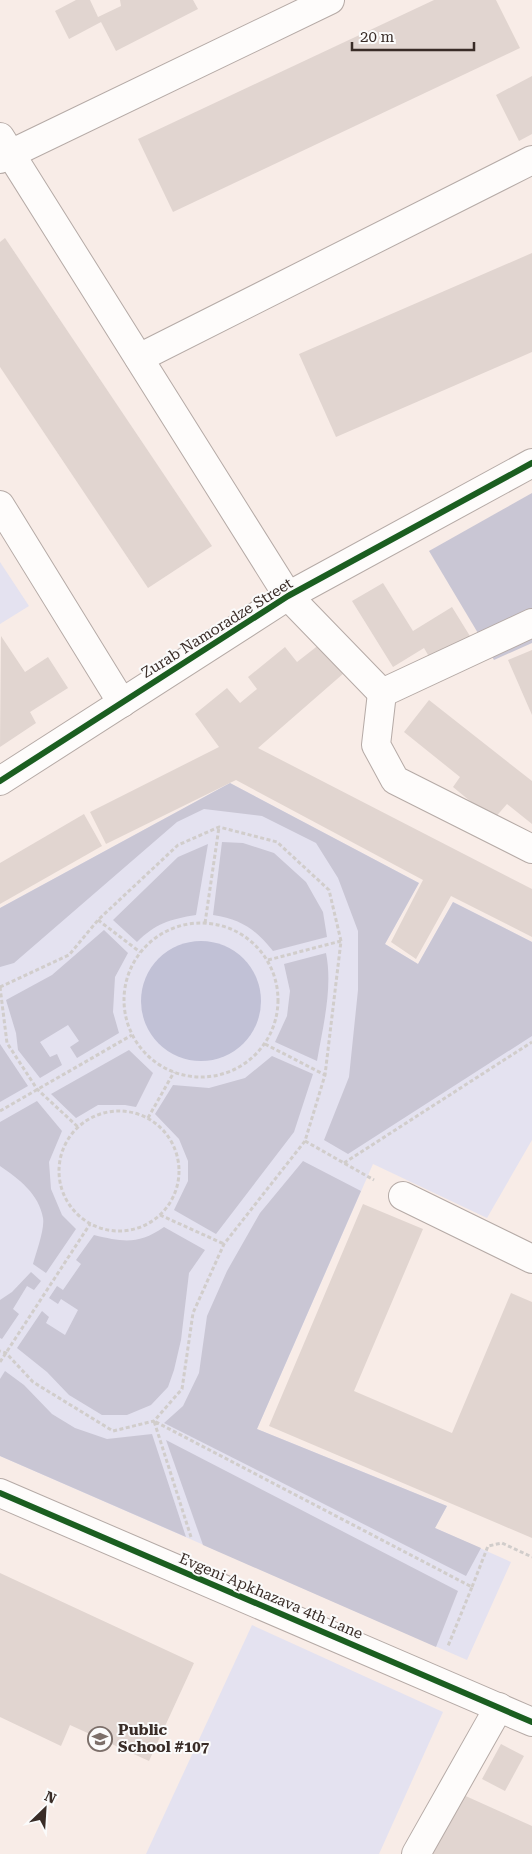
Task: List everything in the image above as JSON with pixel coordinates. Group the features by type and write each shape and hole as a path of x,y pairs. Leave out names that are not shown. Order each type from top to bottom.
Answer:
{"street":[{"path":"330,0 3,150 138,358 288,596 382,692"},
{"path":"138,358 532,160"},
{"name":"Zurab Namoradze Street","path":"0,781 288,596 532,463"},
{"path":"0,505 122,703"},
{"path":"382,692 532,623"},
{"path":"382,692 376,745 395,780 532,849"},
{"path":"403,1196 532,1259"},
{"name":"Evgeni Apkhazava 4th Lane","path":"0,1494 532,1722"},
{"path":"416,1854 499,1707"}],"path":[{"path":"205,923 219,827"},
{"path":"0,1351 6,1353 33,1382 113,1430 154,1421 182,1389 194,1313 224,1244 305,1141 326,1075 341,941 330,890 277,842 219,827 178,846 98,920 68,955 0,987 7,1043 37,1089 78,1127"},
{"path":"98,920 140,952"},
{"path":"205,923 235,930 247,938 268,960 279,994 273,1029 265,1044 251,1060 214,1076 193,1077 174,1072 157,1064 143,1050 132,1035 126,1019 124,1002 126,984 131,967 140,952 153,939 169,929 186,924 205,923"},
{"path":"268,960 341,941"},
{"path":"0,1111 132,1035"},
{"path":"344,1163 532,1042"},
{"path":"265,1044 326,1075"},
{"path":"148,1118 174,1072"},
{"path":"112,1111 131,1112 148,1118 164,1130 174,1146 179,1164 179,1182 172,1201 160,1215 145,1226 127,1231 108,1231 90,1224 75,1212 65,1197 59,1179 60,1160 66,1142 78,1127 93,1117 112,1111"},
{"path":"305,1141 403,1196"},
{"path":"160,1215 224,1244"},
{"path":"0,1362 90,1224"},
{"path":"154,1421 192,1540"},
{"path":"154,1421 472,1586"},
{"path":"447,1647 488,1546 502,1543 532,1557"}],"shaded area":[{"path":"532,493 532,643 494,660 429,551"},
{"path":"0,562 29,606 0,624"},
{"path":"230,783 419,883 385,944 418,964 453,902 532,942 532,1140 487,1218 373,1164 257,1429 447,1506 435,1528 511,1562 467,1660 0,1456 0,908"},
{"path":"230,783 419,883 385,944 418,964 453,902 532,942 532,1036 348,1154 324,1140 349,1077 358,990 358,931 338,878 316,843 262,816 204,809 177,822 14,963 0,967 0,908"},
{"path":"222,842 243,843 274,853 306,882 323,912 327,937 273,951 260,936 247,926 213,915"},
{"path":"208,844 196,915 163,923 137,942 113,920 178,857"},
{"path":"104,930 128,953 115,977 113,1012 119,1033 77,1058 70,1047 79,1041 68,1025 40,1042 50,1057 57,1054 62,1065 40,1078 18,1050 16,1033 6,1000 52,975"},
{"path":"326,953 328,993 317,1061 275,1042 287,1016 290,991 284,964"},
{"path":"0,1044 28,1086 0,1102"},
{"path":"129,1050 153,1073 136,1107 98,1105 76,1118 51,1094"},
{"path":"272,1056 313,1074 294,1132 216,1234 174,1210 188,1181 188,1161 179,1139 155,1114 173,1085 209,1088 245,1078"},
{"path":"37,1101 62,1131 49,1162 51,1189 62,1215 76,1229 46,1273 33,1264 43,1228 41,1209 33,1194 0,1166 0,1122"},
{"path":"303,1161 361,1191 257,1429 447,1506 435,1528 481,1548 466,1576 164,1423 183,1406 199,1373 207,1316 227,1271 260,1213"},
{"path":"164,1227 205,1250 189,1273 181,1340 174,1370 168,1387 151,1405 127,1415 102,1415 69,1395 47,1372 17,1348 42,1311 49,1317 46,1323 65,1335 78,1310 61,1299 58,1304 49,1298 57,1286 63,1290 81,1264 76,1260 94,1235 130,1240 146,1237"},
{"path":"31,1272 41,1281 34,1290 27,1286 13,1309 19,1314 2,1339 0,1338 0,1300 12,1292"},
{"path":"5,1371 24,1385 52,1414 75,1428 107,1439 152,1434 186,1537 0,1456 0,1379"},
{"path":"166,1440 458,1591 436,1647 203,1545"},
{"path":"252,1625 443,1712 379,1854 146,1854"}],"water":[{"path":"201,941 224,945 244,958 257,978 261,1001 257,1024 244,1044 224,1057 201,1061 178,1057 158,1044 145,1024 141,1001 145,978 158,958 178,945"}],"building":[{"path":"76,0 90,0 98,17 121,6 120,0 193,0 198,9 116,51 101,22 69,39 55,11"},
{"path":"434,0 496,0 520,48 173,212 138,139"},
{"path":"532,76 532,134 519,141 496,95"},
{"path":"5,238 212,546 148,588 0,367 0,242"},
{"path":"532,253 532,352 336,437 299,354"},
{"path":"383,583 413,631 452,607 473,641 434,665 424,648 393,667 352,601"},
{"path":"1,636 25,672 48,657 68,688 30,712 36,723 0,747"},
{"path":"320,644 344,673 258,748 532,889 532,937 451,896 416,959 391,942 423,880 236,780 106,844 90,812 219,747 195,714 227,688 240,703 257,689 248,677 285,647 297,662"},
{"path":"532,650 532,715 508,660"},
{"path":"429,700 532,781 532,824 507,804 493,820 453,787 460,777 404,732"},
{"path":"84,814 102,846 0,904 0,863"},
{"path":"363,1204 423,1229 354,1391 452,1433 511,1293 532,1302 532,1538 269,1426"},
{"path":"0,1573 194,1663 149,1761 70,1725 61,1746 0,1717"},
{"path":"501,1744 524,1756 505,1791 482,1779"},
{"path":"459,1793 532,1826 532,1854 432,1854"}],"cycle path":[{"path":"0,781 288,596 532,463"},
{"path":"0,1493 532,1722"}],"place":[{"name":"Public School #107","path":"100,1739"}]}
